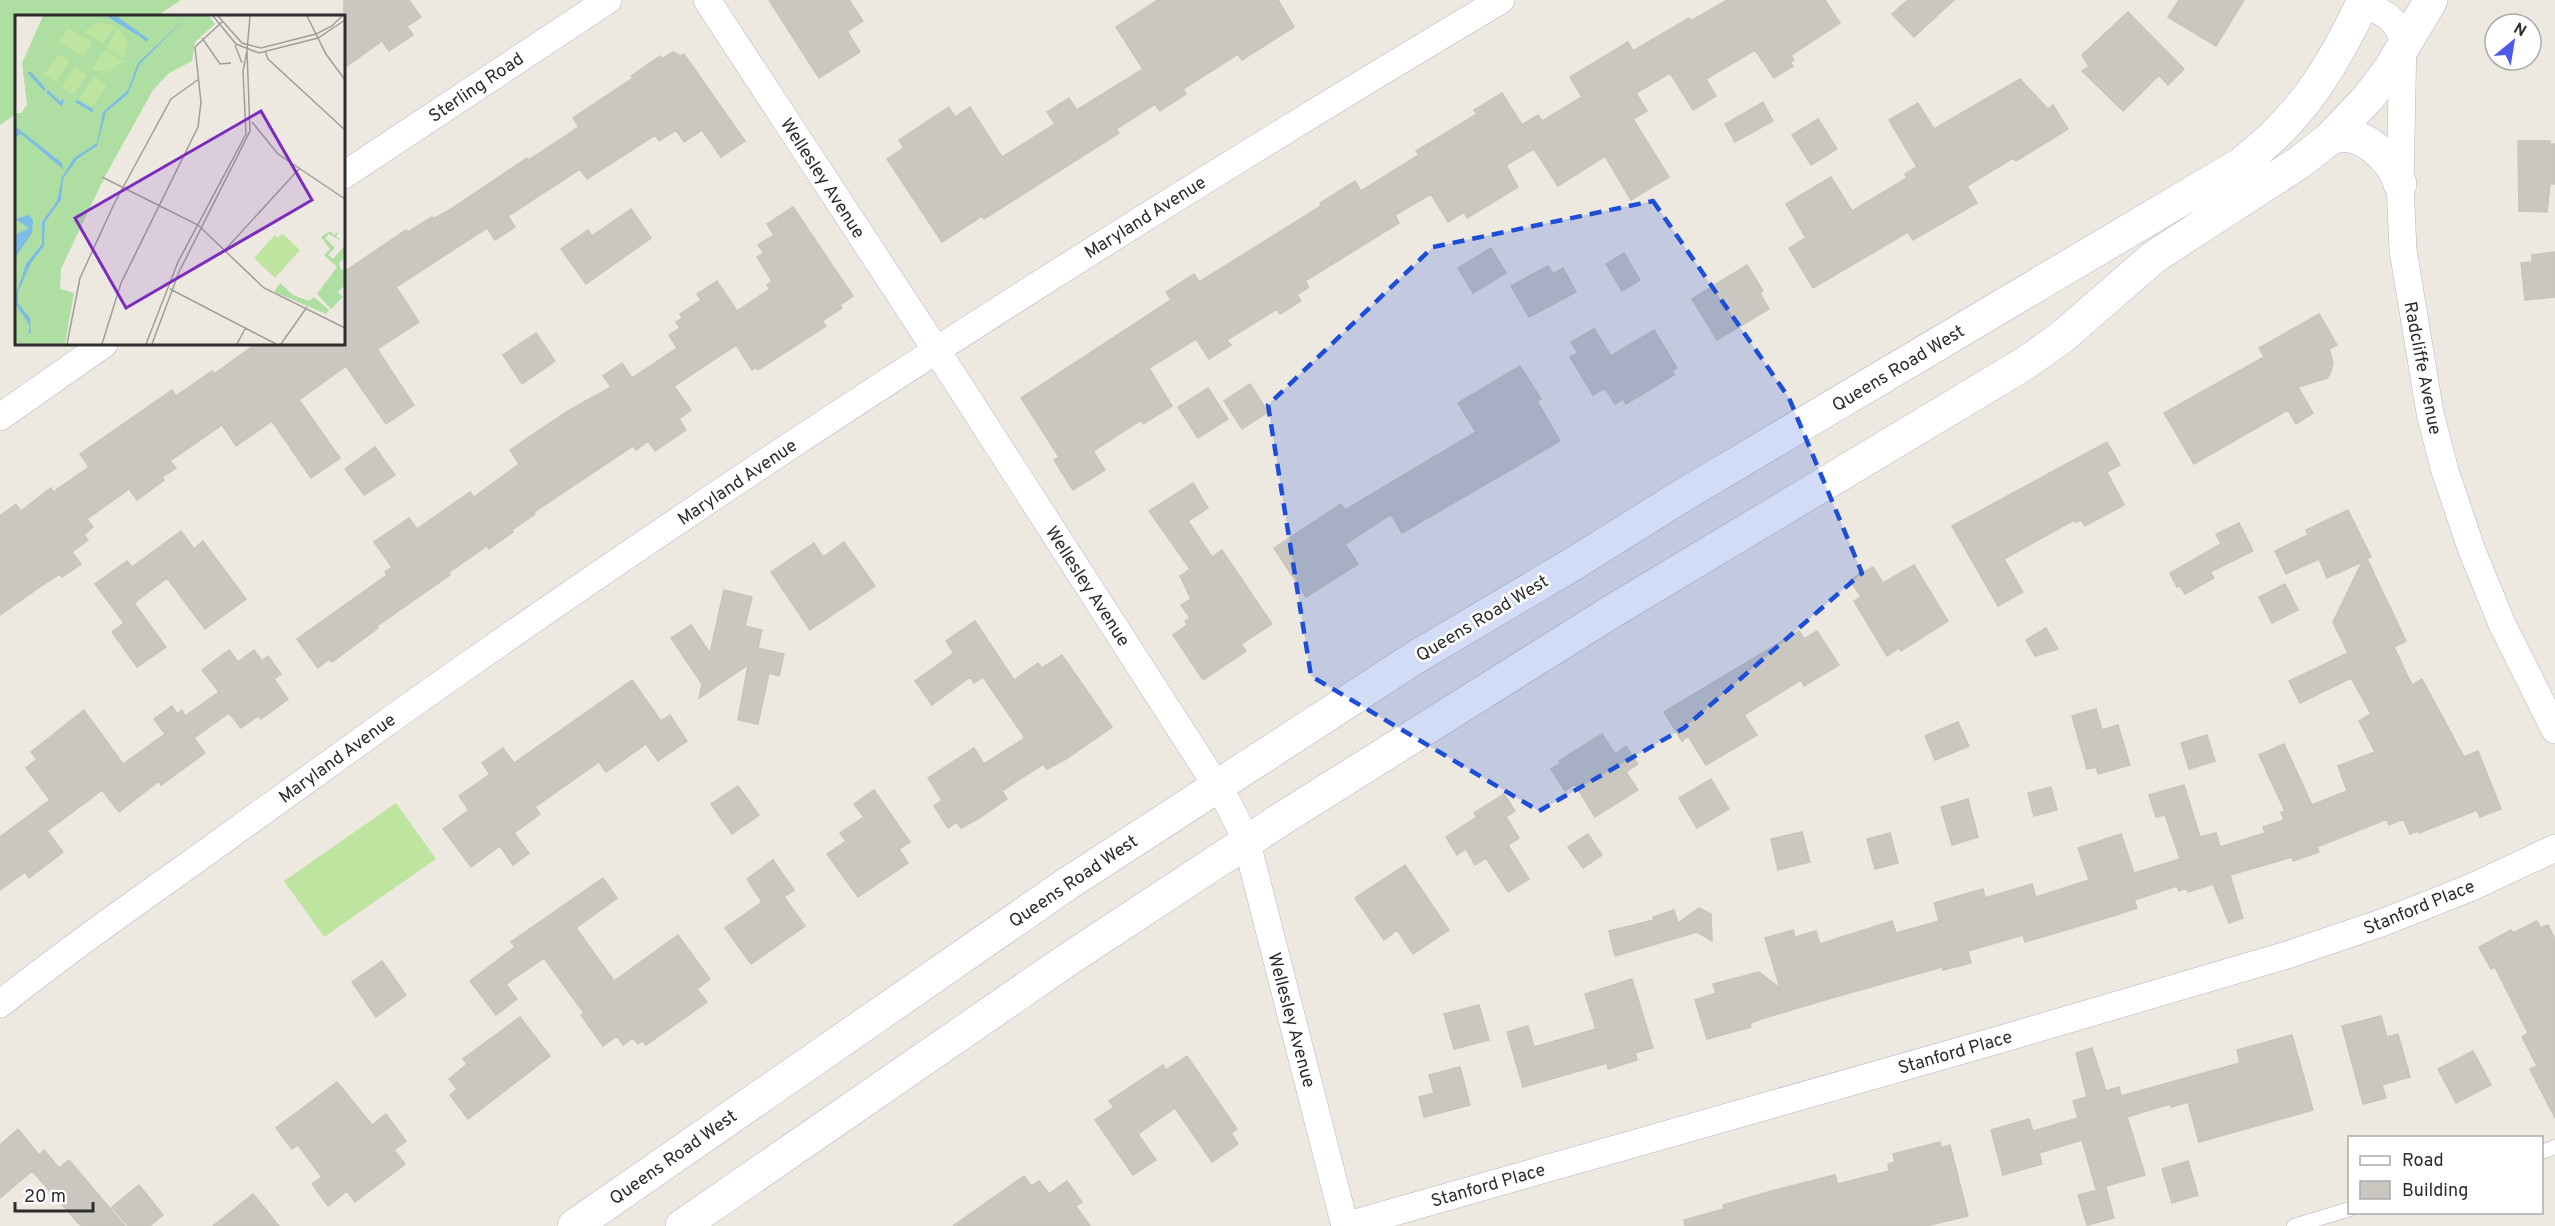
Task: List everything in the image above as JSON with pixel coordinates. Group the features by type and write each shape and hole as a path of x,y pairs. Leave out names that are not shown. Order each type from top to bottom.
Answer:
{"street":[{"name":"Sterling Road","path":"345,175 608,0"},
{"name":"Wellesley Avenue","path":"707,0 1218,786 1246,842 1345,1226"},
{"name":"Maryland Avenue","path":"0,1004 89,936 482,655 790,446 1093,249 1302,119 1502,0"},
{"path":"682,1226 1072,956 1246,842 1611,612 2024,364 2062,337 2154,257 2300,162 2329,139 2368,98 2404,49 2431,0"},
{"name":"Radcliffe Avenue","path":"2364,1 2395,21 2404,49 2400,97 2400,184 2406,275 2430,413 2439,450 2471,548 2502,624 2555,730"},
{"name":"Queens Road West","path":"574,1226 976,946 1416,657 1573,564 1680,496 2241,164 2277,135 2300,108 2333,61 2364,1"},
{"path":"2329,139 2335,136 2352,137 2376,149 2393,166 2400,184"},
{"path":"0,417 103,345"},
{"name":"Stanford Place","path":"1345,1226 2287,955 2384,922 2461,891 2555,848"}],"lane":[{"path":"2294,1226 2348,1209"}],"highlighted area":[{"path":"1653,201 1789,398 1862,573 1684,728 1539,811 1311,676 1268,405 1433,247"}],"green space":[{"path":"0,0 181,0 158,15 15,15 15,115 0,125"},
{"path":"396,803 436,859 324,937 284,881"}],"building":[{"path":"344,0 409,0 421,17 407,26 413,35 389,51 382,41 345,67"},
{"path":"769,0 849,0 863,21 847,31 860,52 819,78"},
{"path":"1158,0 1278,0 1294,27 1242,60 1238,54 1183,89 1186,94 1160,111 1155,104 1116,129 1119,133 984,219 982,216 942,242 887,159 904,148 899,140 949,107 955,117 970,107 1002,157 1055,124 1047,112 1069,98 1077,110 1143,69 1116,27"},
{"path":"1727,0 1825,0 1840,23 1791,55 1794,60 1790,62 1793,66 1774,78 1755,50 1706,79 1716,96 1693,110 1670,73 1636,93 1647,111 1633,119 1669,177 1631,200 1605,156 1558,186 1534,149 1506,165 1518,187 1467,218 1464,212 1448,222 1431,194 1395,215 1399,223 1305,281 1309,287 1297,295 1301,301 1280,314 1277,309 1227,340 1231,345 1209,359 1196,339 1149,368 1172,406 1143,424 1141,420 1093,451 1105,470 1073,490 1054,460 1059,457 1021,398 1171,300 1166,292 1194,274 1199,282 1321,206 1320,203 1355,181 1361,191 1419,155 1416,151 1477,114 1474,110 1502,93 1522,125 1538,115 1542,121 1582,97 1570,77 1628,42 1633,51 1689,18 1691,21"},
{"path":"1908,0 1954,0 1914,37 1892,14"},
{"path":"2179,0 2244,0 2216,46 2168,17"},
{"path":"2128,12 2184,69 2168,85 2159,75 2123,111 2082,71 2089,67 2082,55"},
{"path":"673,52 680,56 684,54 745,141 721,157 702,130 684,142 676,130 659,141 655,135 587,179 580,169 508,216 515,227 495,240 487,228 396,287 419,322 377,349 414,405 386,424 346,366 299,400 340,458 311,478 272,421 236,446 222,425 170,461 176,468 162,477 164,480 137,500 129,489 87,519 93,527 84,535 88,540 72,552 81,564 62,577 60,574 44,584 0,615 0,516 16,504 21,511 51,488 53,492 89,467 80,454 172,390 176,396 212,371 214,374 255,345 345,345 345,271 406,230 408,232 432,217 433,219 451,209 527,158 529,160 579,127 573,118 633,78 631,76 660,56 662,59"},
{"path":"2020,79 2048,109 2053,105 2068,129 2016,161 2013,158 1967,186 1977,203 1913,240 1908,232 1813,288 1789,248 1806,238 1786,204 1831,177 1852,211 1907,178 1905,174 1917,167 1889,120 1918,103 1934,129"},
{"path":"1763,102 1773,121 1735,142 1725,124"},
{"path":"1818,119 1837,149 1811,165 1792,135"},
{"path":"2518,141 2550,141 2550,144 2555,144 2555,184 2550,184 2547,212 2519,211"},
{"path":"793,207 853,296 840,305 842,308 822,321 826,326 758,370 756,367 752,370 736,345 674,386 691,410 679,419 686,430 655,451 648,441 636,450 633,446 534,512 535,514 489,549 487,546 448,573 450,575 377,626 378,628 332,662 329,659 318,668 297,639 387,575 385,572 392,567 374,542 409,518 417,529 470,492 474,497 519,464 510,450 568,411 611,387 603,376 622,363 632,378 677,348 669,335 680,328 676,322 682,318 680,314 701,300 697,294 717,281 737,311 770,289 767,285 772,281 757,257 764,253 758,245 774,235 767,224"},
{"path":"631,209 651,238 586,284 561,249 588,230 592,236"},
{"path":"1491,248 1506,273 1473,293 1458,268"},
{"path":"2555,252 2555,297 2525,300 2521,263 2532,262 2532,255"},
{"path":"1624,253 1640,280 1622,291 1606,264"},
{"path":"1747,265 1763,291 1760,293 1769,309 1717,340 1692,299"},
{"path":"1548,266 1553,274 1563,268 1576,292 1529,317 1511,286"},
{"path":"2319,314 2337,345 2329,349 2333,363 2327,378 2298,387 2313,413 2296,424 2288,410 2194,464 2164,413 2264,357 2259,348"},
{"path":"1594,329 1611,356 1654,330 1677,368 1672,371 1674,375 1626,404 1623,399 1615,404 1605,388 1593,395 1570,357 1578,353 1571,342"},
{"path":"536,333 555,361 522,384 503,355"},
{"path":"1520,366 1541,399 1537,401 1560,441 1402,533 1391,514 1345,544 1358,564 1306,597 1274,548 1341,504 1345,510 1476,432 1458,403"},
{"path":"1250,384 1268,412 1242,429 1224,401"},
{"path":"1208,388 1228,419 1198,438 1178,407"},
{"path":"2107,442 2120,465 2107,472 2124,505 2085,526 2081,520 2076,522 2074,520 2004,559 2023,592 1998,606 1952,526"},
{"path":"375,447 395,475 364,495 345,469"},
{"path":"1193,483 1208,508 1188,521 1212,557 1222,550 1272,624 1241,644 1246,651 1203,680 1173,635 1187,625 1185,621 1190,618 1181,605 1191,599 1180,576 1190,569 1149,511"},
{"path":"2348,510 2371,557 2367,559 2406,641 2394,647 2412,685 2422,679 2464,757 2478,751 2501,809 2480,817 2477,810 2419,833 2418,831 2410,834 2403,819 2389,825 2387,819 2317,847 2319,852 2293,861 2292,857 2230,875 2243,918 2229,923 2213,884 2188,892 2187,888 2179,891 2177,886 2134,900 2137,908 2113,916 2025,942 2023,935 1968,951 1971,963 1943,970 1942,967 1828,999 1750,1023 1751,1027 1707,1039 1695,1000 1716,993 1713,984 1759,972 1780,988 1765,938 1793,930 1795,937 1816,931 1820,944 1892,921 1896,933 1939,921 1934,903 1983,889 1985,898 2032,884 2036,897 2089,880 2078,848 2121,834 2134,873 2180,859 2165,815 2156,817 2149,795 2184,785 2200,837 2216,833 2220,847 2265,833 2263,827 2284,820 2281,812 2285,811 2259,755 2284,744 2312,805 2347,791 2338,766 2375,752 2359,721 2371,714 2351,678 2300,703 2289,681 2348,653 2333,622 2362,562 2327,578 2319,559 2286,574 2275,551 2308,535 2306,530"},
{"path":"2239,523 2253,551 2210,572 2214,578 2185,594 2180,586 2177,587 2170,573 2221,544 2216,534"},
{"path":"181,531 194,549 203,541 246,599 205,629 167,578 134,603 166,647 137,667 112,632 124,623 95,584 127,561 132,567"},
{"path":"844,542 875,586 810,630 771,572 814,543 823,557"},
{"path":"1914,565 1948,621 1901,651 1899,648 1887,656 1854,601 1861,597 1850,580 1873,567 1883,583"},
{"path":"2285,584 2298,610 2272,623 2259,597"},
{"path":"724,590 752,597 745,626 762,630 758,648 784,654 779,676 769,673 758,724 738,720 748,665 699,698 702,684 671,638 691,625 710,653"},
{"path":"975,621 1014,680 1038,663 1042,668 1062,655 1112,727 1066,759 1047,769 1043,764 1002,791 1007,799 979,818 961,828 957,822 948,828 934,806 942,800 928,778 974,748 984,764 1025,738 983,677 974,683 970,677 932,705 915,681 954,653 946,641"},
{"path":"2046,628 2058,649 2035,656 2026,640"},
{"path":"1799,631 1804,639 1817,631 1839,665 1804,686 1801,680 1744,715 1757,735 1706,765 1688,736 1682,741 1664,712"},
{"path":"229,650 238,662 254,650 262,661 268,656 281,674 274,679 288,699 261,719 258,716 241,728 229,713 194,738 205,753 161,785 159,781 119,812 102,790 47,831 63,852 29,878 25,872 0,890 0,837 50,800 26,768 37,759 31,752 84,710 123,764 165,734 154,719 172,706 177,714 182,710 185,716 219,692 202,670"},
{"path":"632,680 661,721 670,715 687,741 658,761 646,744 606,772 599,762 535,807 540,814 514,833 529,853 513,865 500,846 471,867 443,829 469,810 459,796 490,774 482,763 503,748 514,763"},
{"path":"2096,709 2102,730 2118,725 2130,765 2098,774 2096,767 2087,769 2072,716"},
{"path":"1958,722 1969,746 1935,760 1925,736"},
{"path":"1602,734 1615,754 1626,746 1638,764 1626,772 1638,790 1595,817 1575,784 1565,791 1551,769 1561,763 1559,761"},
{"path":"2207,735 2215,761 2189,769 2181,743"},
{"path":"1711,779 1729,809 1697,828 1679,798"},
{"path":"738,786 759,815 732,834 711,804"},
{"path":"2051,787 2057,810 2034,816 2028,793"},
{"path":"874,790 910,842 899,849 908,863 858,897 827,854 846,841 840,833 864,817 854,804"},
{"path":"1504,794 1515,811 1506,817 1519,838 1508,845 1529,879 1508,892 1486,858 1475,865 1466,849 1457,855 1446,837 1477,817 1474,813"},
{"path":"1968,799 1978,837 1952,845 1941,807"},
{"path":"1802,832 1810,862 1778,870 1771,839"},
{"path":"1890,833 1898,863 1875,869 1867,839"},
{"path":"1588,834 1602,855 1583,868 1568,847"},
{"path":"773,860 794,890 784,897 805,926 751,964 725,928 762,902 747,879"},
{"path":"1405,865 1449,930 1413,954 1397,930 1384,940 1355,898"},
{"path":"603,878 617,898 576,928 614,981 678,935 710,979 697,989 707,1002 646,1045 642,1040 638,1044 633,1038 623,1045 617,1036 603,1046 581,1015 584,1013 544,958 506,984 517,999 496,1015 470,981 515,947 511,942"},
{"path":"1699,908 1711,914 1712,941 1697,932 1615,956 1609,931 1654,920 1653,917 1674,910 1678,923"},
{"path":"2537,921 2541,928 2548,925 2555,939 2555,1118 2530,1069 2537,1066 2522,1037 2528,1033 2495,967 2491,969 2479,947 2511,930 2513,933"},
{"path":"382,961 406,995 376,1017 352,982"},
{"path":"1632,979 1653,1048 1635,1053 1637,1060 1608,1069 1607,1063 1523,1087 1507,1032 1528,1026 1534,1047 1596,1029 1585,994"},
{"path":"1479,1005 1489,1040 1454,1049 1444,1014"},
{"path":"2381,1016 2387,1037 2398,1034 2410,1077 2382,1085 2386,1098 2363,1104 2342,1026"},
{"path":"520,1017 550,1056 468,1119 450,1095 457,1089 449,1079 467,1064 463,1059"},
{"path":"2292,1035 2313,1110 2199,1142 2188,1102 2171,1107 2170,1104 2127,1117 2145,1175 2096,1189 2082,1140 2039,1153 2042,1164 2003,1175 1991,1130 2029,1119 2033,1131 2078,1118 2073,1101 2087,1097 2076,1053 2092,1048 2106,1091 2119,1087 2121,1096 2240,1063 2237,1050"},
{"path":"2473,1051 2491,1085 2456,1103 2438,1069"},
{"path":"1187,1056 1237,1129 1231,1133 1238,1144 1212,1162 1175,1108 1138,1134 1156,1160 1133,1175 1095,1120 1114,1107 1109,1101 1163,1065 1166,1070"},
{"path":"1460,1067 1470,1105 1424,1117 1419,1097 1434,1093 1429,1075"},
{"path":"337,1082 372,1125 386,1114 406,1141 394,1150 405,1164 355,1202 347,1191 328,1206 312,1184 322,1177 298,1145 292,1149 276,1128"},
{"path":"18,1129 39,1155 44,1150 59,1168 69,1160 125,1226 81,1226 32,1171 0,1198 0,1145"},
{"path":"1940,1142 1941,1148 1950,1145 1968,1216 1926,1226 1685,1226 1684,1220 1724,1209 1723,1205 1775,1190 1835,1175 1838,1184 1889,1171 1888,1164 1895,1162 1893,1154"},
{"path":"2188,1161 2198,1195 2172,1203 2162,1169"},
{"path":"1024,1176 1031,1186 1039,1181 1049,1194 1067,1181 1082,1202 1076,1206 1090,1226 953,1226"},
{"path":"139,1185 163,1215 150,1226 128,1226 112,1207"},
{"path":"2106,1188 2114,1218 2087,1225 2078,1195"},
{"path":"253,1194 279,1226 213,1226"}]}
